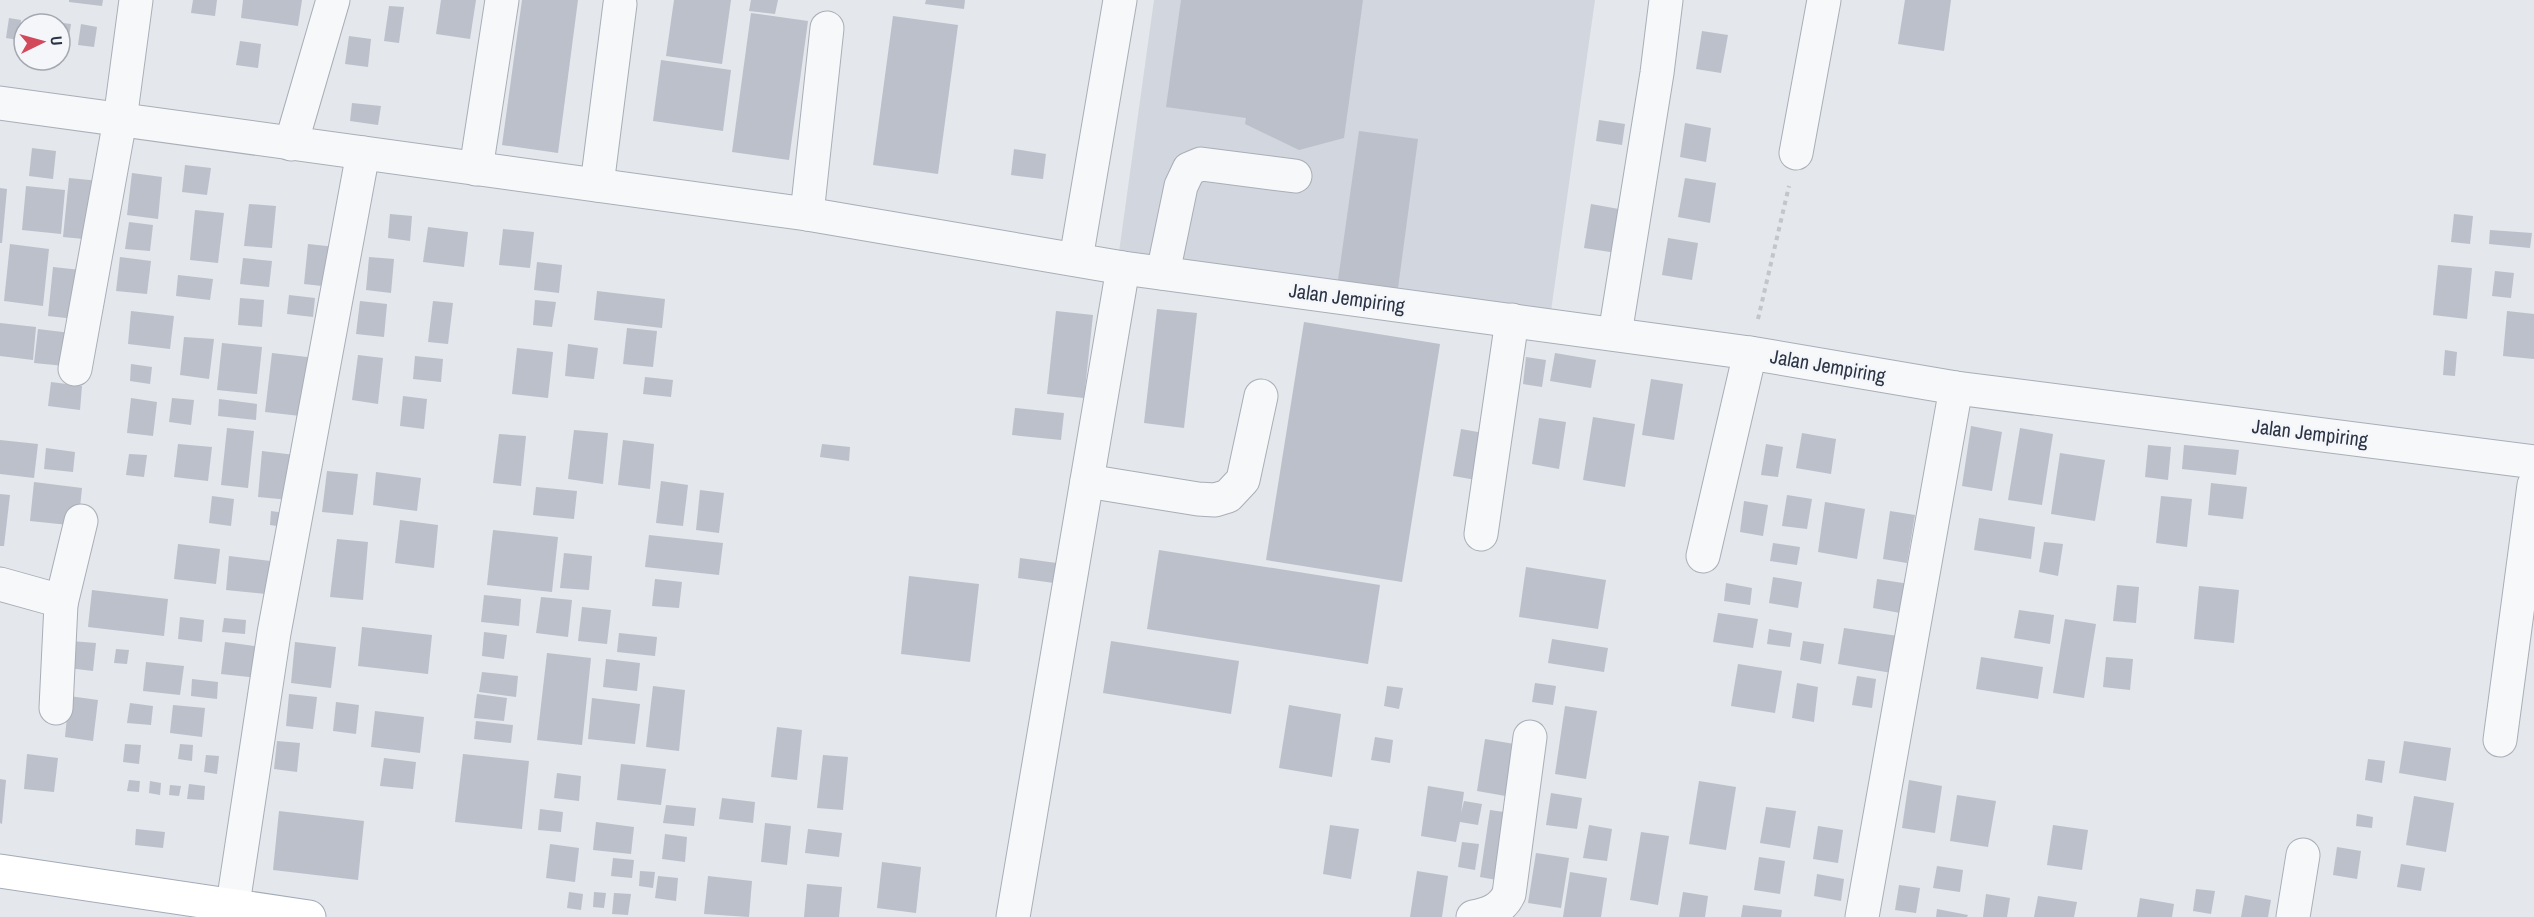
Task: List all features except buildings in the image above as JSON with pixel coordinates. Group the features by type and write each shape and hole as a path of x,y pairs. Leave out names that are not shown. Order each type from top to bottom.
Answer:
{"main road":[{"path":"0,871 309,917"}],"street":[{"path":"75,369 120,120 136,0"},
{"path":"291,144 333,0"},
{"path":"476,169 502,0"},
{"path":"1076,259 1120,0"},
{"path":"1615,334 1657,73 1666,0"},
{"path":"1796,153 1824,0"},
{"path":"597,185 620,4"},
{"path":"807,214 826,28"},
{"name":"Jalan Jempiring","path":"0,103 807,214 1123,268 1750,353 1956,388 2534,462"},
{"path":"233,904 274,633 363,153"},
{"path":"1163,273 1181,186 1189,168 1201,164 1295,176"},
{"path":"1013,917 1123,268"},
{"path":"1481,534 1512,320"},
{"path":"1703,556 1750,353"},
{"path":"1862,917 1956,388"},
{"path":"1087,481 1197,499 1215,500 1228,496 1244,480 1261,396"},
{"path":"2500,740 2534,485"},
{"path":"56,708 61,604 81,521"},
{"path":"0,584 50,598 61,604"},
{"path":"1473,917 1492,912 1505,902 1509,894 1530,737"},
{"path":"2293,917 2303,855"}],"path":[{"path":"1750,353 1796,153"}],"shaded area":[{"path":"1154,0 1595,0 1550,318 1119,252"}]}
